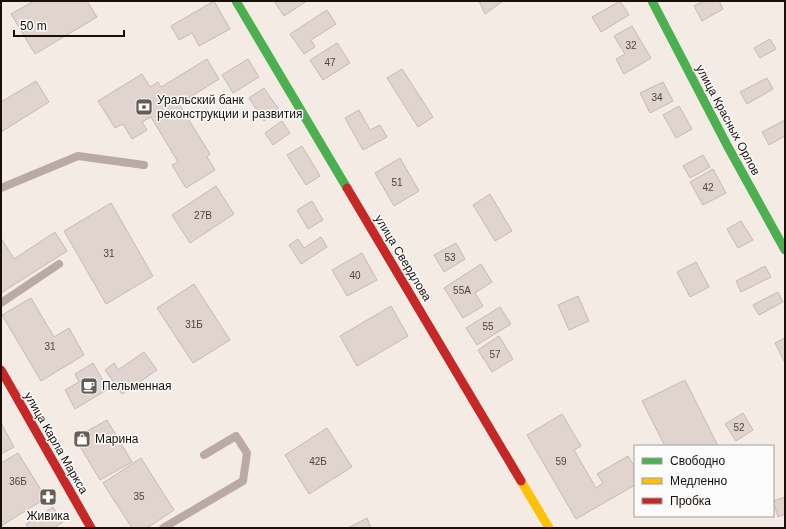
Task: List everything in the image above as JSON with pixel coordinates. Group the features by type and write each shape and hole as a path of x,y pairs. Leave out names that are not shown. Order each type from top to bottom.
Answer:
{"main road":[{"name":"улица Свердлова","path":"236,1 549,528"},
{"name":"улица Красных Орлов","path":"652,1 728,147 785,250"},
{"name":"улица Карла Маркса","path":"1,370 91,528"}],"lane":[{"path":"1,188 78,156 144,165"},
{"path":"1,303 59,264"},
{"path":"163,528 243,481 247,453 236,436 204,455"}],"building":[{"path":"34,1 87,1 97,17 35,54 11,14"},
{"path":"214,1 230,29 199,46 192,33 179,40 171,26"},
{"path":"274,1 307,1 284,16"},
{"path":"479,1 503,1 485,14"},
{"path":"620,1 629,15 601,32 592,17"},
{"path":"703,1 719,1 723,9 702,21 694,6"},
{"path":"327,10 336,24 311,40 315,47 304,54 290,34"},
{"path":"632,26 651,58 624,74 616,59 625,54 614,36"},
{"path":"770,39 776,49 760,58 754,48"},
{"path":"337,43 350,63 323,80 310,60"},
{"path":"207,59 219,79 179,104 210,154 207,157 215,170 186,188 172,165 178,162 151,117 142,122 147,130 132,139 123,124 115,128 98,101 142,74 150,87 158,82 161,87"},
{"path":"248,59 259,77 233,93 222,75"},
{"path":"402,69 433,117 418,127 387,78"},
{"path":"767,78 773,89 747,104 740,92"},
{"path":"36,81 49,102 1,132 1,102"},
{"path":"663,82 673,101 650,113 640,93"},
{"path":"264,88 279,110 264,121 249,98"},
{"path":"679,106 692,129 676,138 663,115"},
{"path":"359,110 370,130 380,125 387,137 363,150 345,118"},
{"path":"785,120 785,136 769,145 762,132"},
{"path":"282,121 290,133 273,145 265,133"},
{"path":"302,146 320,176 306,185 287,155"},
{"path":"703,155 710,167 690,178 683,166"},
{"path":"400,158 419,191 394,206 375,173"},
{"path":"713,169 726,193 703,205 690,182"},
{"path":"216,186 234,214 190,243 172,215"},
{"path":"490,194 512,231 495,241 473,205"},
{"path":"312,201 323,220 308,229 297,210"},
{"path":"111,203 153,276 106,304 64,231"},
{"path":"741,221 753,240 738,248 727,229"},
{"path":"55,232 67,251 1,293 1,238 14,259"},
{"path":"321,237 327,247 301,264 289,245 298,239 304,248"},
{"path":"456,243 465,259 444,272 434,255"},
{"path":"362,253 377,280 347,296 332,270"},
{"path":"696,262 709,287 690,297 677,272"},
{"path":"481,264 492,282 475,293 483,306 463,318 444,288"},
{"path":"765,266 771,277 741,292 736,281"},
{"path":"194,284 230,340 193,363 157,308"},
{"path":"778,292 783,302 759,315 753,305"},
{"path":"578,296 589,321 569,330 558,305"},
{"path":"31,298 54,337 69,328 84,355 41,381 2,315"},
{"path":"391,306 408,336 357,366 340,336"},
{"path":"500,307 511,324 477,345 466,328"},
{"path":"499,336 513,359 492,372 478,350"},
{"path":"785,338 785,363 775,343"},
{"path":"144,352 157,370 122,394 105,370 114,363 118,370"},
{"name":"Пельменная","path":"93,363 108,389 75,409 65,390 79,382 75,374"},
{"path":"685,380 718,445 664,445 642,401"},
{"path":"743,413 753,430 736,441 725,424"},
{"path":"562,414 581,446 574,450 596,488 603,483 597,474 628,456 634,465 634,486 576,519 527,435"},
{"path":"107,420 132,462 100,480 75,438"},
{"path":"1,423 14,447 1,454"},
{"path":"327,428 352,467 309,494 285,455"},
{"path":"18,453 46,498 1,526 1,463"},
{"path":"141,458 174,510 147,528 132,528 103,483"},
{"path":"785,497 785,514 778,517 774,501"},
{"path":"53,507 63,522 54,528 28,528 26,524"},
{"path":"367,518 371,528 348,528"}],"traffic: fast":[{"path":"236,1 347,188"},
{"path":"652,1 728,147 785,250"}],"traffic: slow":[{"path":"521,481 549,528"}],"traffic: jam":[{"path":"347,188 521,481"},
{"path":"1,370 91,528"}],"place":[{"name":"Уральский банк реконструкции и развития","path":"144,107"},
{"name":"Пельменная","path":"89,386"},
{"name":"Марина","path":"82,439"},
{"name":"Живика","path":"48,497"}]}
